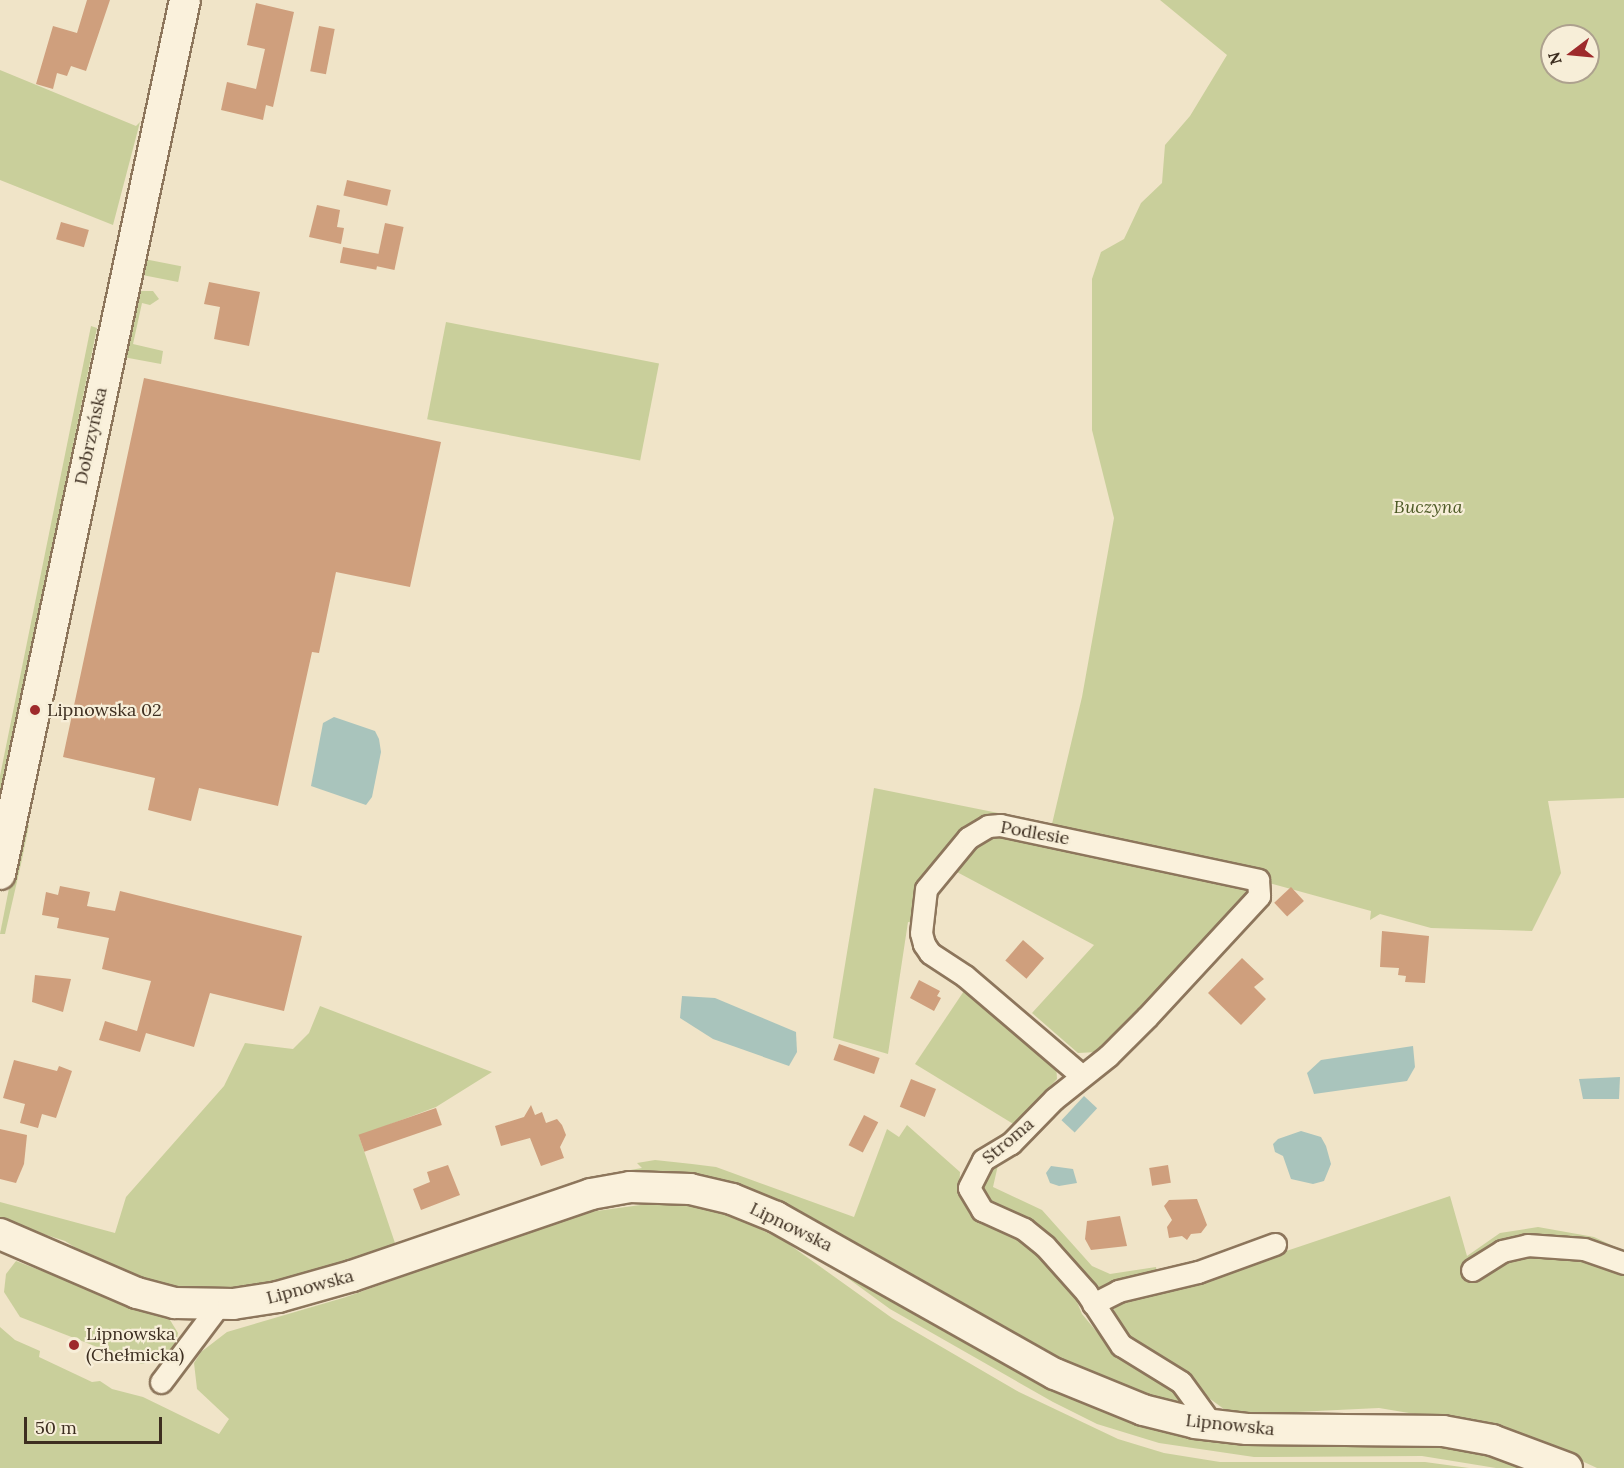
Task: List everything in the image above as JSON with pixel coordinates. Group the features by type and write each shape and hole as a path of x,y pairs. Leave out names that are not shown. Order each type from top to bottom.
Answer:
{"main road":[{"name":"Dobrzyńska","path":"0,874 185,0"},
{"name":"Lipnowska","path":"0,1234 137,1293 175,1303 219,1305 278,1297 352,1276 591,1194 630,1187 669,1187 722,1196 776,1217 1014,1352 1096,1393 1143,1410 1213,1426 1298,1431 1443,1431 1492,1440 1567,1468"}],"street":[{"name":"Podlesie","path":"1082,1076 971,981 930,953 924,944 921,933 926,889 968,838 988,826 1000,825 1251,877 1260,888 1252,904"},
{"name":"Stroma","path":"1213,1426 1181,1382 1121,1345 1094,1304 1045,1246 1024,1229 982,1210 969,1188 971,1178 983,1160 1011,1143 1142,1022 1252,904"},
{"path":"1094,1304 1129,1288 1198,1272 1275,1244"},
{"path":"1472,1270 1502,1251 1527,1245 1584,1249 1624,1263"},
{"path":"161,1382 219,1305"}],"green space":[{"name":"Buczyna","path":"1160,0 1624,0 1624,798 1548,801 1561,873 1532,931 1431,928 1380,914 1370,920 1371,911 1265,882 1097,1052 1078,1053 1032,1013 1094,945 955,871 937,892 930,926 908,922 888,1054 833,1038 874,788 1052,824 1082,697 1114,518 1092,430 1092,279 1101,252 1124,239 1141,203 1162,183 1165,145 1190,116 1227,55"},
{"path":"0,70 136,126 140,122 113,225 0,180"},
{"path":"139,258 181,266 178,282 136,274"},
{"path":"131,291 153,291 159,299 150,305 142,303 133,344 163,351 161,364 123,357 60,670 53,669"},
{"path":"446,322 659,363 640,461 427,419"},
{"path":"91,326 97,328 0,804 0,776"},
{"path":"22,822 29,825 5,934 0,934"},
{"path":"968,985 1056,1063 1057,1079 1015,1125 915,1064"},
{"path":"320,1006 492,1072 436,1107 359,1136 396,1246 287,1281 222,1292 162,1287 105,1267 65,1241 0,1220 0,1202 115,1233 126,1197 224,1086 245,1043 293,1049 309,1033"},
{"path":"907,1125 960,1172 959,1195 970,1214 1019,1236 1075,1297 1082,1314 1111,1349 1180,1395 1184,1404 1153,1399 1074,1366 864,1248 718,1181 660,1171 590,1181 589,1177 642,1168 637,1163 655,1160 716,1167 854,1217 887,1129 899,1137"},
{"path":"994,1162 998,1165 993,1187 1042,1210 1092,1266 1110,1274 1156,1267 1157,1274 1098,1294 1030,1222 988,1201 980,1182"},
{"path":"1450,1196 1467,1256 1500,1233 1538,1227 1594,1237 1624,1251 1624,1257 1579,1242 1551,1238 1522,1239 1505,1243 1471,1263 1478,1275 1513,1255 1546,1253 1590,1260 1624,1274 1624,1468 1597,1468 1545,1444 1469,1423 1379,1408 1232,1415 1130,1340 1116,1324 1114,1309 1122,1301 1145,1292 1191,1283"},
{"path":"655,1203 692,1205 734,1217 783,1240 892,1318 1019,1392 1118,1439 1164,1453 1220,1462 1425,1462 1469,1468 0,1468 0,1327 15,1340 40,1351 39,1357 92,1382 100,1381 112,1389 143,1397 219,1434 229,1419 197,1389 194,1363 201,1352 227,1332 346,1297 582,1213"},
{"path":"794,1239 1041,1381 1130,1421 1199,1438 1254,1445 1450,1446 1529,1468 1496,1468 1422,1456 1254,1457 1159,1443 1097,1424 1053,1402 890,1309"},
{"path":"16,1261 170,1320 178,1333 175,1348 159,1361 141,1364 20,1317 4,1292 6,1274"}],"water":[{"path":"334,717 375,731 379,739 381,752 372,797 366,805 311,786 323,723"},
{"path":"682,996 715,998 796,1032 797,1052 789,1066 713,1039 680,1018"},
{"path":"1413,1046 1415,1067 1407,1081 1314,1094 1307,1073 1321,1060"},
{"path":"1620,1077 1619,1099 1583,1099 1579,1079"},
{"path":"1084,1096 1097,1108 1075,1132 1061,1120"},
{"path":"1301,1131 1321,1137 1326,1146 1331,1164 1324,1181 1313,1184 1291,1179 1283,1156 1275,1152 1273,1144 1278,1139"},
{"path":"1051,1166 1073,1169 1077,1183 1059,1186 1050,1183 1046,1173"}],"building":[{"path":"87,0 110,0 86,71 71,66 67,76 57,73 53,89 36,84 53,26 77,33"},
{"path":"256,3 294,12 273,107 266,105 263,120 221,110 227,82 256,89 265,49 247,45"},
{"path":"319,26 335,29 326,74 310,71"},
{"path":"347,180 391,190 387,206 343,196"},
{"path":"317,205 340,210 337,227 344,228 341,244 309,237"},
{"path":"61,222 89,230 84,247 56,239"},
{"path":"385,223 404,227 394,270 376,266"},
{"path":"343,247 379,254 376,270 340,263"},
{"path":"209,282 260,292 249,346 214,339 220,307 204,304"},
{"path":"144,378 441,442 410,587 336,572 319,653 312,652 278,806 199,788 191,821 148,810 155,778 63,757"},
{"path":"60,886 90,892 87,906 115,911 120,891 302,936 284,1011 210,993 194,1047 146,1033 140,1052 99,1040 105,1021 137,1031 151,981 102,969 109,938 57,928 59,918 42,915 46,892 58,895"},
{"path":"1291,887 1304,901 1287,917 1274,903"},
{"path":"1382,931 1429,936 1425,983 1405,982 1406,976 1398,975 1399,968 1380,967"},
{"path":"1023,940 1044,958 1026,979 1005,960"},
{"path":"1242,958 1264,979 1254,987 1266,999 1241,1025 1208,993"},
{"path":"35,975 71,979 63,1012 32,1002"},
{"path":"919,980 940,991 937,996 941,998 934,1011 910,998"},
{"path":"839,1044 880,1058 874,1074 833,1060"},
{"path":"14,1060 57,1071 59,1066 72,1071 56,1118 42,1114 38,1128 20,1123 25,1104 3,1098"},
{"path":"911,1079 936,1089 925,1117 900,1107"},
{"path":"531,1105 535,1115 542,1112 546,1123 557,1119 562,1125 566,1135 560,1147 564,1158 541,1166 530,1138 501,1146 495,1126 524,1117"},
{"path":"436,1108 442,1125 364,1152 358,1135"},
{"path":"864,1115 878,1122 863,1153 849,1145"},
{"path":"0,1129 27,1135 24,1164 16,1183 0,1179"},
{"path":"448,1165 460,1195 421,1210 413,1189 430,1182 427,1172"},
{"path":"1168,1165 1171,1183 1152,1186 1149,1168"},
{"path":"1197,1199 1207,1225 1201,1233 1191,1234 1187,1240 1182,1236 1169,1238 1167,1227 1172,1220 1164,1206 1169,1200"},
{"path":"1120,1216 1127,1246 1091,1250 1085,1239 1087,1221"}],"place":[{"name":"Lipnowska 02","path":"35,710"},
{"name":"Lipnowska (Chełmicka)","path":"74,1345"}]}
